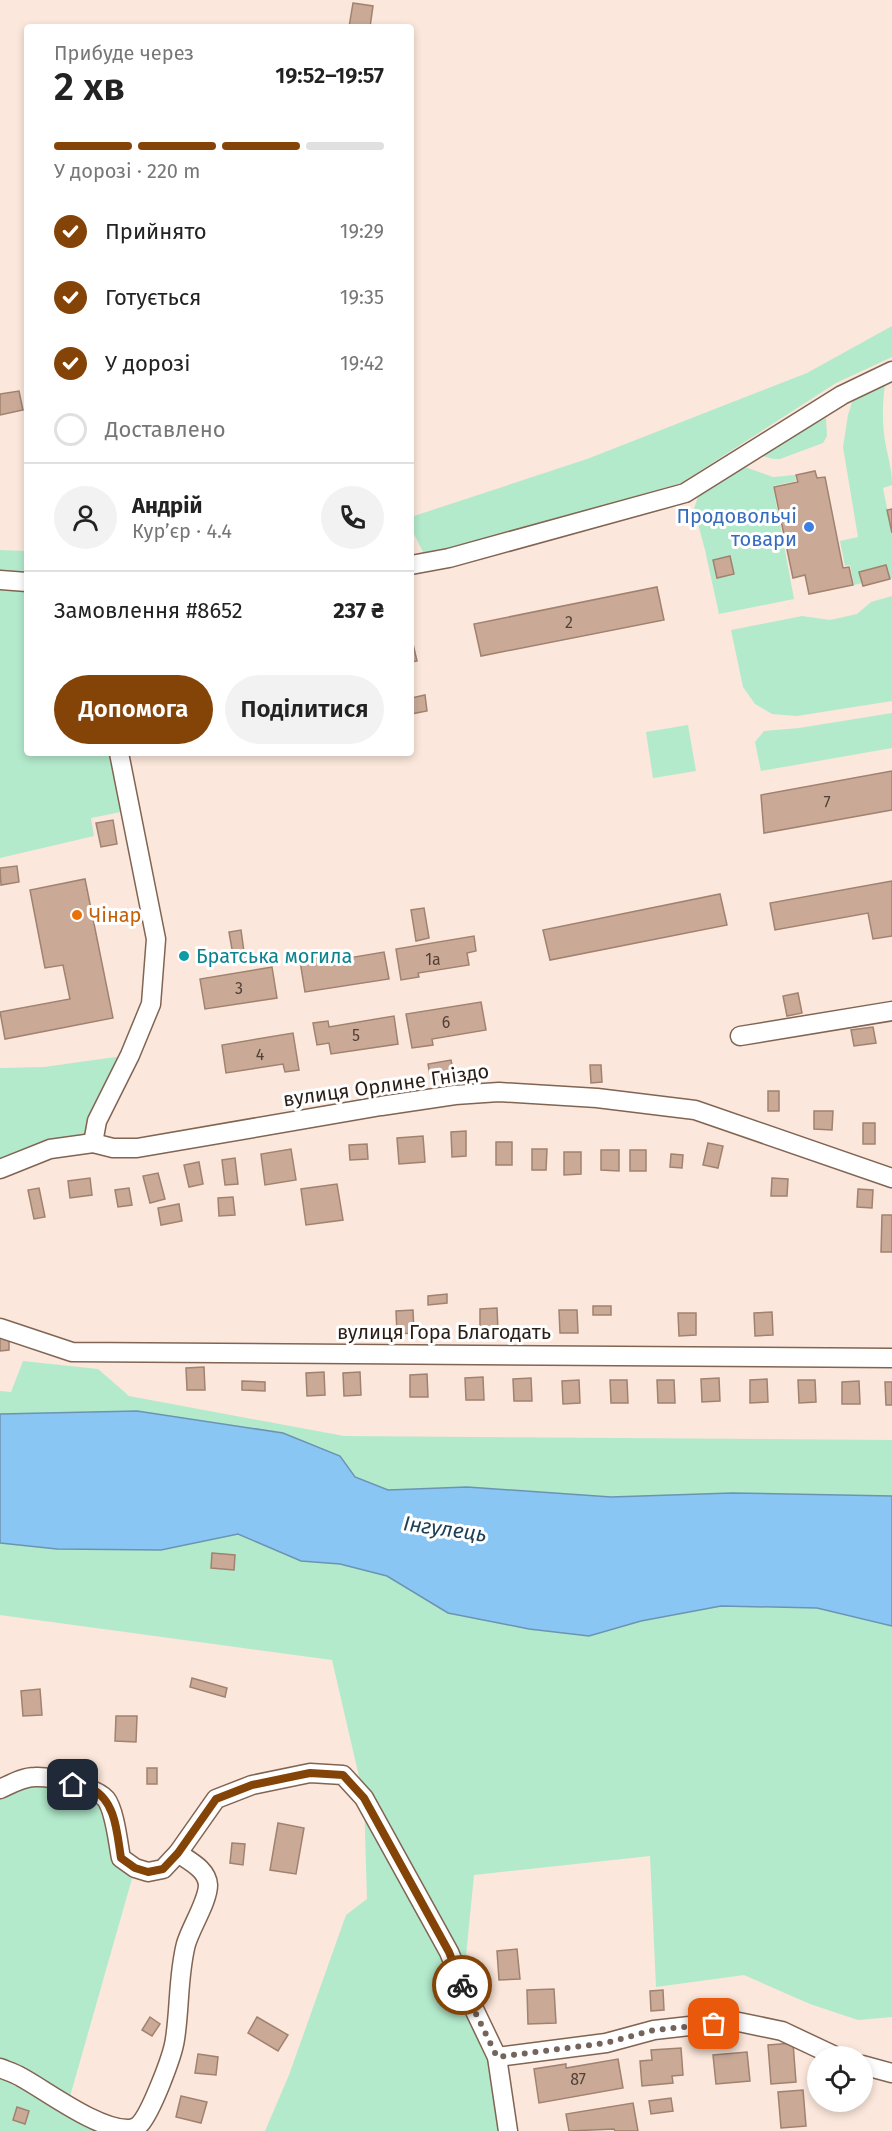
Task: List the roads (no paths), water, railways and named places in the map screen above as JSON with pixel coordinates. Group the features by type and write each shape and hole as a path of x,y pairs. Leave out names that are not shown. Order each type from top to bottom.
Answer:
{"street":[{"path":"414,564 449,558 685,493 842,395 892,371"},
{"path":"0,580 24,582"},
{"path":"93,1143 98,1121 152,1005 156,939 119,756"},
{"path":"740,1036 892,1011"},
{"name":"вулиця Орлине Гніздо","path":"0,1169 50,1149 93,1143 113,1148 137,1148 381,1106 455,1095 499,1092 597,1098 695,1110 892,1178"},
{"name":"вулиця Гора Благодать","path":"0,1328 72,1352 892,1358"},
{"path":"0,1773 20,1780"},
{"path":"0,1789 20,1780 36,1777 91,1789 106,1800 113,1819 121,1858 135,1868 148,1872 163,1869 178,1853 216,1799 252,1785 310,1773 343,1775 364,1798 449,1952 497,2057 508,2131"},
{"path":"0,2068 21,2077 67,2107 92,2120 112,2128 127,2130 137,2127 146,2114 173,2051 183,1960 192,1926 207,1892 208,1882 205,1874 178,1853"},
{"path":"497,2057 606,2043 654,2030 734,2022 782,2031 814,2046"},
{"path":"873,2068 892,2073"}],"water":[{"name":"Інгулець","path":"137,1411 283,1433 340,1456 355,1477 388,1490 467,1487 611,1497 732,1493 892,1496 892,1626 817,1608 721,1606 641,1621 589,1636 529,1629 448,1613 387,1576 340,1564 301,1561 238,1534 161,1550 57,1549 0,1543 0,1414"}],"place":[{"name":"Продовольчі товари","path":"809,527"},
{"name":"Чінар","path":"77,915"},
{"name":"Братська могила","path":"184,956"}]}
